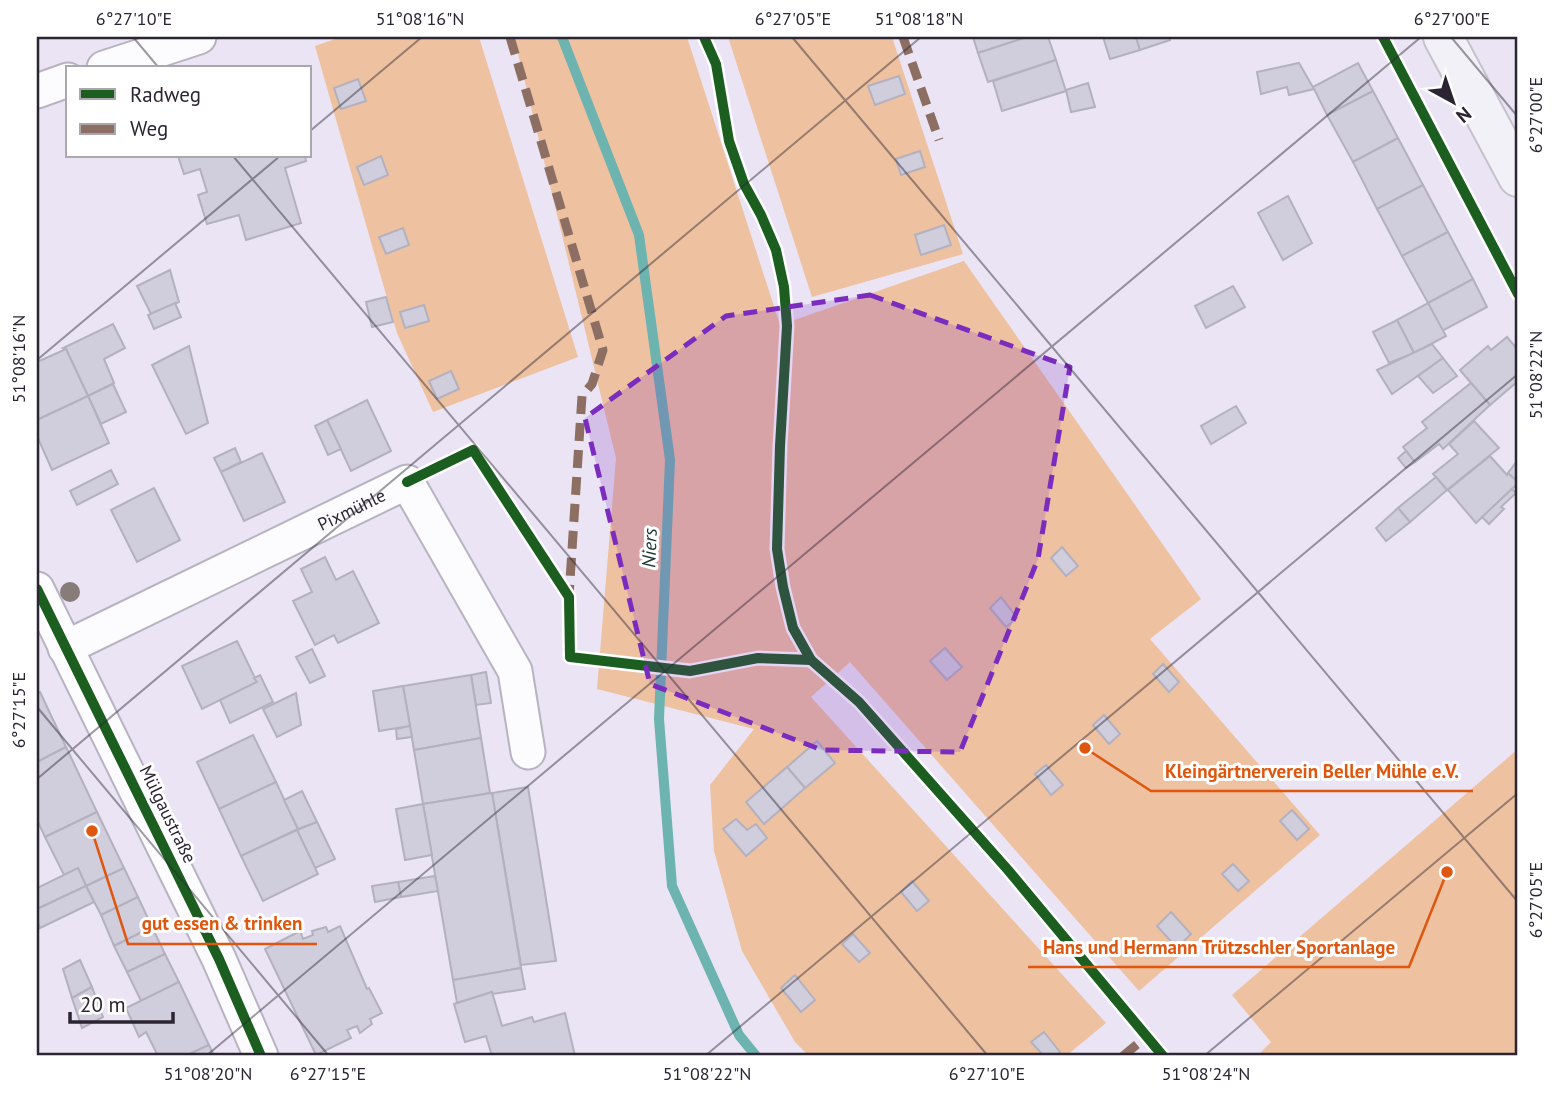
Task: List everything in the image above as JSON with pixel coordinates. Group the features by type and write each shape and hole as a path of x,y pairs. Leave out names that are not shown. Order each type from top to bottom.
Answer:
{"main road":[{"path":"1443,37 1518,177"}],"street":[{"path":"110,66 199,37"},
{"path":"37,90 66,81"},
{"name":"Pixmühle","path":"65,648 407,482 515,671 528,752"},
{"name":"Mülgaustraße","path":"37,589 219,959 261,1056"}],"highlighted area":[{"path":"870,295 1070,367 1038,559 960,752 822,750 650,684 585,418 726,316"}],"shaded area":[{"path":"341,37 479,37 578,357 433,412 397,333 315,46"},
{"path":"514,37 687,37 780,325 964,261 1201,599 1150,639 1320,835 1139,991 850,662 811,697 1106,1023 1066,1056 809,1056 795,1042 742,951 714,851 710,785 754,729 597,689 616,458"},
{"path":"728,37 892,37 963,254 812,297"},
{"path":"1518,749 1518,1056 1257,1056 1271,1042 1232,995"}],"building":[{"path":"973,37 1027,37 978,53"},
{"path":"1027,37 1048,37 1056,60 988,82 978,53"},
{"path":"1103,37 1136,37 1140,50 1110,59"},
{"path":"1136,37 1169,37 1170,40 1140,50"},
{"path":"1056,60 1066,91 1002,111 993,81"},
{"path":"1299,63 1314,89 1289,95 1287,87 1261,94 1257,72"},
{"path":"1358,63 1373,91 1327,115 1313,87"},
{"path":"899,76 905,94 875,105 868,86"},
{"path":"358,79 366,101 341,109 334,88"},
{"path":"1088,83 1095,107 1071,112 1066,90"},
{"path":"1373,91 1398,138 1353,162 1327,115"},
{"path":"1398,138 1423,185 1377,209 1353,162"},
{"path":"920,151 925,167 901,175 896,159"},
{"path":"381,156 388,175 364,185 357,167"},
{"path":"179,158 305,158 306,161 285,168 301,223 246,240 239,215 207,224 198,195 207,192 200,169 184,174"},
{"path":"1423,185 1448,232 1402,256 1377,209"},
{"path":"1288,196 1312,243 1283,260 1258,213"},
{"path":"944,225 951,245 921,255 915,235"},
{"path":"403,228 409,245 386,254 379,237"},
{"path":"1448,232 1473,279 1428,303 1402,256"},
{"path":"170,270 179,302 151,314 137,286"},
{"path":"1473,279 1487,307 1442,331 1428,303"},
{"path":"1233,286 1245,307 1206,328 1195,306"},
{"path":"386,297 393,322 372,327 366,302"},
{"path":"175,303 181,317 154,329 148,315"},
{"path":"1428,303 1446,336 1414,353 1397,320"},
{"path":"424,305 429,321 405,328 400,312"},
{"path":"1397,320 1414,353 1389,363 1373,332"},
{"path":"113,324 125,348 104,359 114,383 88,396 66,349 63,348"},
{"path":"1507,337 1518,350 1518,381 1490,405 1460,370 1488,346 1491,350"},
{"path":"1432,344 1443,358 1392,394 1377,370"},
{"path":"189,346 208,423 186,434 152,365"},
{"path":"66,349 88,396 37,420 37,362"},
{"path":"1443,358 1457,376 1433,393 1418,376"},
{"path":"451,371 459,389 437,399 429,381"},
{"path":"1471,383 1490,405 1443,449 1439,444 1415,462 1403,447 1427,428 1422,422"},
{"path":"113,384 126,412 101,424 88,396"},
{"path":"88,396 109,443 52,470 37,436 37,420"},
{"path":"367,400 391,451 351,471 327,420"},
{"path":"1236,406 1246,423 1211,444 1201,426"},
{"path":"327,420 341,449 328,455 315,426"},
{"path":"1474,421 1499,448 1447,490 1433,474 1458,454 1449,444"},
{"path":"235,448 241,462 221,472 214,458"},
{"path":"1406,451 1415,462 1406,468 1398,458"},
{"path":"262,453 285,502 244,521 221,472"},
{"path":"1490,456 1507,475 1508,473 1518,482 1518,489 1515,486 1476,523 1448,490"},
{"path":"1518,460 1518,482 1508,473"},
{"path":"111,470 118,484 77,505 70,491"},
{"path":"1436,477 1447,490 1410,522 1398,508"},
{"path":"154,488 180,540 137,562 111,510"},
{"path":"1512,489 1516,493 1501,507 1504,509 1489,524 1482,517"},
{"path":"1398,508 1410,522 1386,541 1376,528"},
{"path":"1062,547 1078,566 1066,576 1051,558"},
{"path":"325,557 336,580 353,571 379,623 338,643 334,635 315,645 293,601 312,592 301,569"},
{"path":"1001,597 1017,618 1006,627 990,608"},
{"path":"237,641 257,682 202,709 182,666"},
{"path":"945,648 962,667 947,680 930,661"},
{"path":"312,649 325,676 310,683 296,657"},
{"path":"1163,664 1179,682 1169,692 1153,674"},
{"path":"486,672 491,703 476,705 471,675"},
{"path":"260,675 273,702 230,723 220,700 257,682 254,678"},
{"path":"471,675 481,738 414,750 403,686"},
{"path":"403,686 410,726 379,731 373,691"},
{"path":"40,692 66,747 37,762 37,694"},
{"path":"296,693 301,725 277,737 263,709"},
{"path":"1104,715 1120,734 1109,744 1093,725"},
{"path":"410,726 412,737 397,739 396,729"},
{"path":"253,735 276,782 219,809 197,762"},
{"path":"481,738 490,793 423,804 414,750"},
{"path":"817,741 835,763 805,788 787,767"},
{"path":"66,747 97,812 45,837 37,820 37,762"},
{"path":"1046,765 1063,785 1051,795 1035,774"},
{"path":"787,767 805,788 764,824 746,802"},
{"path":"276,782 298,829 241,856 219,809"},
{"path":"528,787 556,961 521,965 492,793"},
{"path":"302,791 317,822 298,829 284,800"},
{"path":"492,793 521,968 453,980 423,804"},
{"path":"423,804 432,855 405,860 396,809"},
{"path":"1292,810 1309,829 1297,840 1280,821"},
{"path":"97,812 124,868 86,886 78,868 64,875 45,837"},
{"path":"736,819 747,830 756,824 767,838 746,856 723,829"},
{"path":"317,822 335,859 315,868 297,830"},
{"path":"297,830 318,874 263,901 241,856"},
{"path":"1233,864 1249,881 1238,891 1222,874"},
{"path":"78,868 86,886 37,909 37,888"},
{"path":"124,868 138,897 101,915 86,886"},
{"path":"435,876 438,891 401,897 398,882"},
{"path":"912,881 929,901 917,911 901,892"},
{"path":"398,882 401,897 375,902 372,886"},
{"path":"86,886 94,902 40,928 37,909"},
{"path":"138,897 152,927 114,946 101,915"},
{"path":"1171,912 1191,934 1177,948 1157,926"},
{"path":"340,926 367,989 369,988 382,1013 370,1019 372,1024 360,1033 357,1026 347,1030 351,1038 316,1055 265,949 300,931 303,939 313,935 312,931 326,927 328,932"},
{"path":"152,927 165,954 127,972 114,946"},
{"path":"853,934 870,953 859,962 842,944"},
{"path":"165,954 179,982 141,1001 127,972"},
{"path":"80,960 92,987 72,998 63,969"},
{"path":"521,968 525,989 492,992 457,1003 453,980"},
{"path":"795,975 815,1000 801,1012 781,988"},
{"path":"179,982 209,1045 185,1056 158,1056 146,1032 139,1037 126,1008"},
{"path":"92,987 103,1017 82,1028 72,998"},
{"path":"492,992 502,1026 532,1017 534,1022 565,1013 575,1056 492,1056 486,1036 465,1042 454,1004"},
{"path":"1044,1032 1060,1052 1055,1056 1044,1056 1031,1042"},
{"path":"209,1045 214,1056 185,1056"}],"waterway":[{"name":"Niers","path":"562,37 639,235 670,460 659,719 672,886 739,1035 756,1056"}],"marked path":[{"path":"510,37 603,350 592,384 582,396 569,596"},
{"path":"903,37 939,140"},
{"path":"1123,1056 1146,1037"}],"cycle path":[{"path":"704,37 716,64 729,141 744,184 776,250 784,287 787,326 777,549 793,628 811,660 859,702 1008,870 1163,1056"},
{"path":"1383,37 1518,294"},
{"path":"407,482 473,450 569,597 570,657 690,671 758,658 811,660"},
{"path":"37,589 219,959 261,1056"}],"place":[{"name":"Kleingärtnerverein Beller Mühle e.V.","path":"1085,748"},
{"name":"gut essen & trinken","path":"92,831"},
{"name":"Hans und Hermann Trützschler Sportanlage","path":"1447,872"}]}
